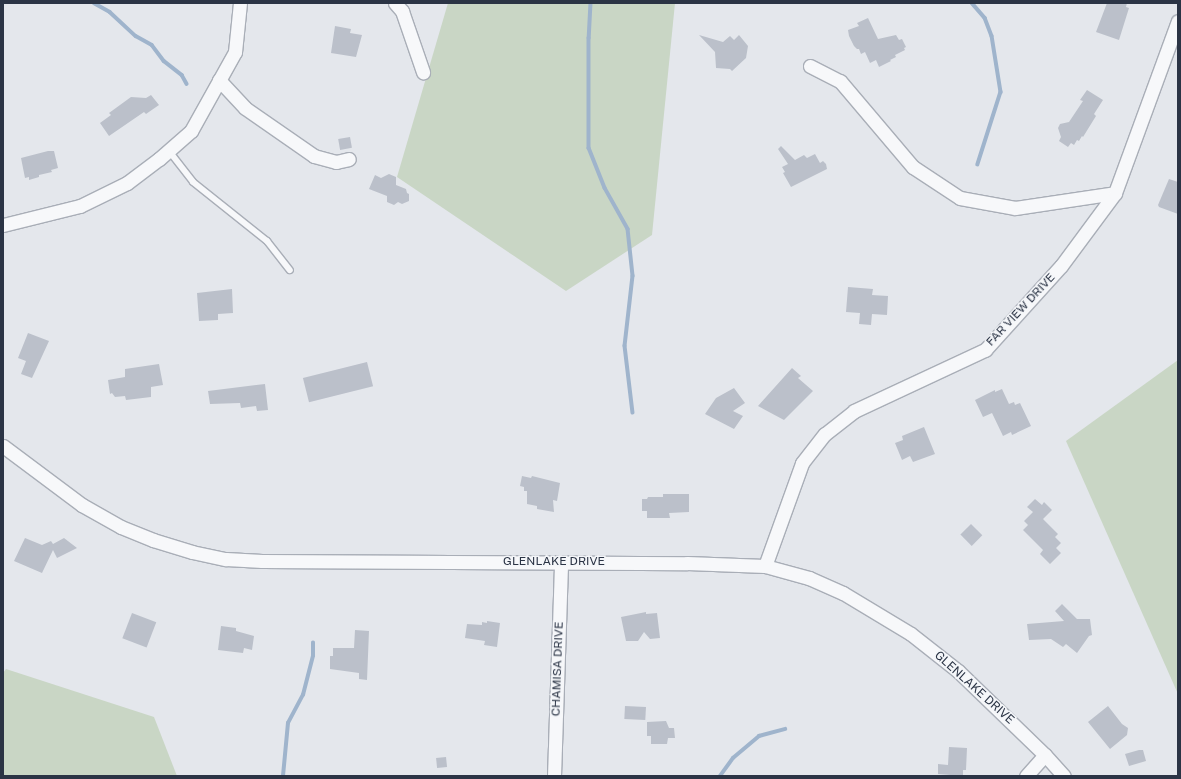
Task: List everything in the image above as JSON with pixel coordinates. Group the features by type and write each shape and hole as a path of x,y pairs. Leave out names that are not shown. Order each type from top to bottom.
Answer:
{"street":[{"path":"3,225 80,206 127,183 191,131 235,52 240,3"},
{"path":"395,3 402,11 423,72"},
{"name":"FAR VIEW DRIVE","path":"765,566 802,463 825,434 854,411 985,350 1061,266 1115,194 1178,21"},
{"path":"810,66 840,81 913,167 960,198 1015,208 1115,194"},
{"path":"219,80 245,108 314,156 336,162 349,159"},
{"name":"GLENLAKE DRIVE","path":"3,446 82,505 121,527 153,540 192,552 226,559 262,561 687,563 765,566 809,578 843,593 911,634 958,671 1046,755 1064,776"},
{"name":"CHAMISA DRIVE","path":"554,776 561,562"},
{"path":"1026,776 1046,755"}],"lane":[{"path":"168,151 193,182 267,241 290,270"}],"green space":[{"path":"448,3 675,3 652,235 566,291 397,177"},
{"path":"1178,360 1178,694 1066,441"},
{"path":"6,669 154,717 177,776 3,776 3,673"}],"building":[{"path":"1107,3 1127,3 1126,7 1129,8 1119,40 1096,32"},
{"path":"868,18 878,39 896,35 899,40 902,39 906,47 904,48 905,50 895,55 896,57 890,60 891,61 879,67 876,60 870,63 865,52 861,54 859,49 854,46 849,36 848,30 859,26 857,23"},
{"path":"335,26 351,29 350,33 362,35 356,57 331,53"},
{"path":"699,35 723,42 730,36 734,40 739,35 748,46 746,58 732,71 730,69 716,68 715,52"},
{"path":"1087,90 1103,100 1094,114 1096,116 1083,137 1082,136 1079,141 1077,140 1074,145 1071,143 1068,147 1059,141 1061,137 1058,128 1060,124 1069,122 1083,101 1080,100"},
{"path":"151,95 159,105 146,114 144,112 109,136 100,123 111,115 109,113 131,97 146,98"},
{"path":"350,137 352,148 340,150 338,139"},
{"path":"781,146 795,160 804,155 807,158 815,154 820,163 823,161 826,164 827,169 791,187 783,173 785,172 782,167 788,164 778,149"},
{"path":"48,151 54,151 58,168 51,170 52,172 39,175 39,177 29,180 29,177 25,178 21,158"},
{"path":"389,174 396,177 396,185 406,189 407,193 409,194 409,201 402,204 398,202 394,205 387,202 387,196 369,189 375,175 381,178"},
{"path":"1169,179 1178,182 1178,214 1159,207 1158,205"},
{"path":"848,287 873,289 872,295 888,296 887,315 872,314 871,325 859,324 860,313 846,312"},
{"path":"232,289 233,313 218,314 218,320 199,321 197,293"},
{"path":"28,333 49,341 32,378 21,374 26,361 18,358"},
{"path":"367,362 373,386 309,402 303,378"},
{"path":"159,364 163,385 151,387 151,397 126,400 125,396 115,397 112,393 110,394 108,380 125,377 125,369"},
{"path":"792,368 801,376 798,378 813,391 784,420 758,406"},
{"path":"265,384 268,410 257,411 256,406 241,408 240,403 210,404 208,391"},
{"path":"734,388 745,403 733,411 743,416 734,429 705,414 716,398"},
{"path":"1002,389 1009,404 1014,402 1015,405 1020,403 1031,426 1012,435 1011,432 1003,436 992,413 983,417 975,400 995,390 995,392"},
{"path":"924,427 935,454 913,462 910,456 902,460 895,443 903,440 902,436"},
{"path":"522,476 531,478 532,476 560,483 557,501 553,500 554,512 537,509 537,506 527,504 527,491 524,491 524,487 520,486"},
{"path":"663,494 689,494 689,512 669,513 670,518 647,518 647,511 642,511 642,499 647,499 648,497 663,497"},
{"path":"1035,499 1042,505 1044,502 1052,510 1043,519 1058,534 1055,537 1061,543 1056,548 1061,553 1050,564 1040,554 1043,550 1023,530 1028,525 1024,521 1033,512 1027,507"},
{"path":"971,524 982,535 972,546 960,535"},
{"path":"25,538 42,545 51,541 53,544 64,538 77,548 57,558 53,550 42,573 14,561"},
{"path":"1062,604 1077,619 1090,619 1092,635 1089,636 1077,653 1066,644 1063,647 1051,639 1029,640 1027,624 1064,621 1055,611"},
{"path":"646,612 646,614 657,613 660,638 650,639 644,632 638,641 626,641 621,617"},
{"path":"132,613 156,622 147,648 122,638"},
{"path":"487,621 500,623 497,647 484,645 485,641 465,638 467,624 482,625 482,622 487,623"},
{"path":"221,626 236,628 236,631 254,636 252,650 244,648 243,653 218,650"},
{"path":"355,630 369,631 367,680 359,679 359,673 330,669 330,656 333,656 333,648 354,648"},
{"path":"625,706 646,707 645,720 624,719"},
{"path":"1108,706 1122,724 1128,728 1127,735 1110,749 1088,722"},
{"path":"666,721 669,728 674,728 675,738 668,738 667,744 651,744 651,736 647,736 647,722"},
{"path":"949,747 967,748 966,770 963,770 963,776 938,774 938,764 948,765"},
{"path":"1143,750 1146,761 1129,766 1125,754"},
{"path":"446,757 447,767 437,768 436,758"}],"waterway":[{"path":"94,3 110,12 136,36 152,45 164,61 182,75 187,84"},
{"path":"591,3 589,38 589,148 605,188 628,229 633,276 625,346 633,413"},
{"path":"972,3 985,18 992,36 1001,92 978,164"},
{"path":"283,776 288,723 303,695 313,656 313,643"},
{"path":"720,776 733,758 759,736 785,729"}]}
